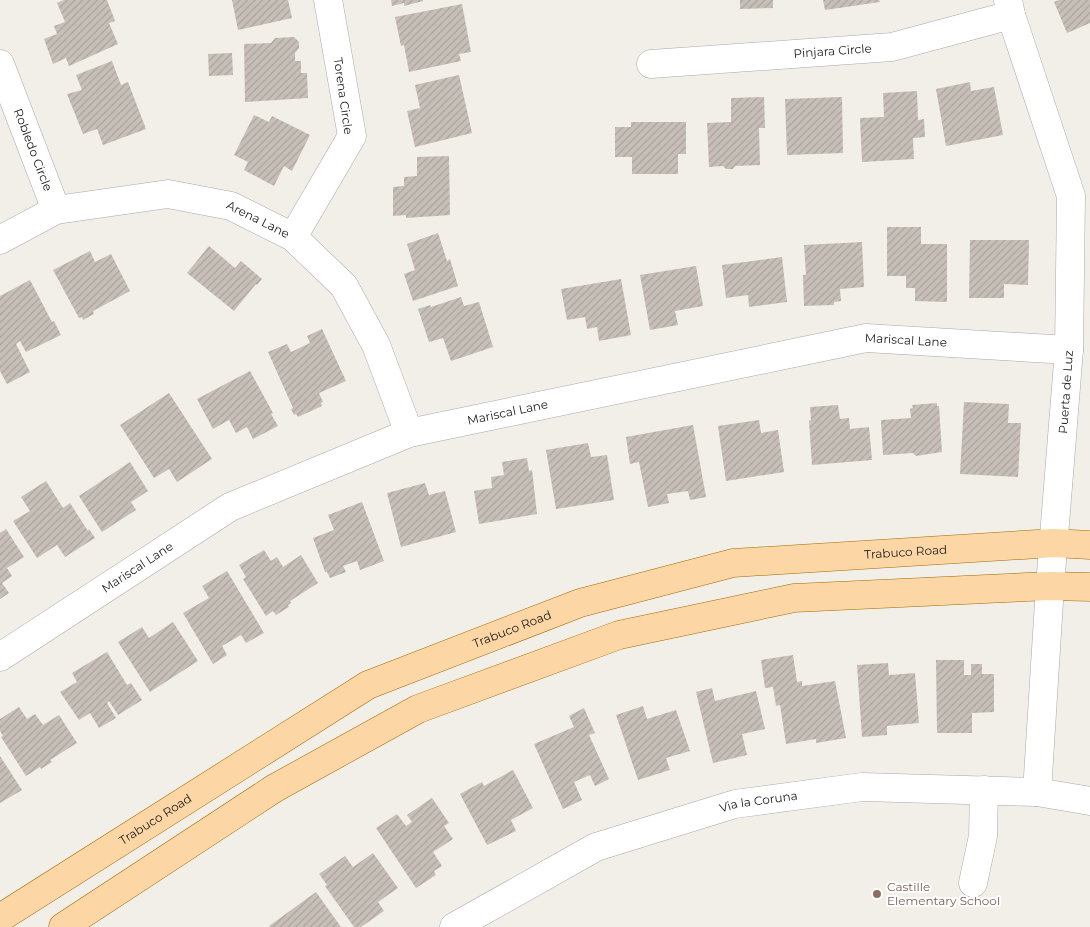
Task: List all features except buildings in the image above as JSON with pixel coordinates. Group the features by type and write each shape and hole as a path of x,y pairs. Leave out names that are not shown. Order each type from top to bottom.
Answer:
{"main road":[{"name":"Trabuco Road","path":"0,918 368,685 580,603 733,563 1054,543 1090,545"},
{"path":"63,927 275,788 418,709 618,635 794,598 1050,586 1090,587"}],"street":[{"name":"Torena Circle","path":"293,237 352,136 328,0"},
{"name":"Pinjara Circle","path":"652,64 892,48 1010,8"},
{"name":"Puerta de Luz","path":"1010,8 1081,194 1036,792"},
{"name":"Robledo Circle","path":"0,64 56,210"},
{"name":"Arena Lane","path":"0,240 56,210 168,194 231,206 293,237 344,286 376,345 409,433"},
{"name":"Mariscal Lane","path":"0,657 230,508 409,433 866,338 1069,350"},
{"name":"Via la Coruna","path":"454,927 596,847 735,804 862,786 1036,792 1090,802"},
{"path":"973,883 983,836 984,790"}],"place":[{"name":"Castille Elementary School","path":"877,894"}]}
